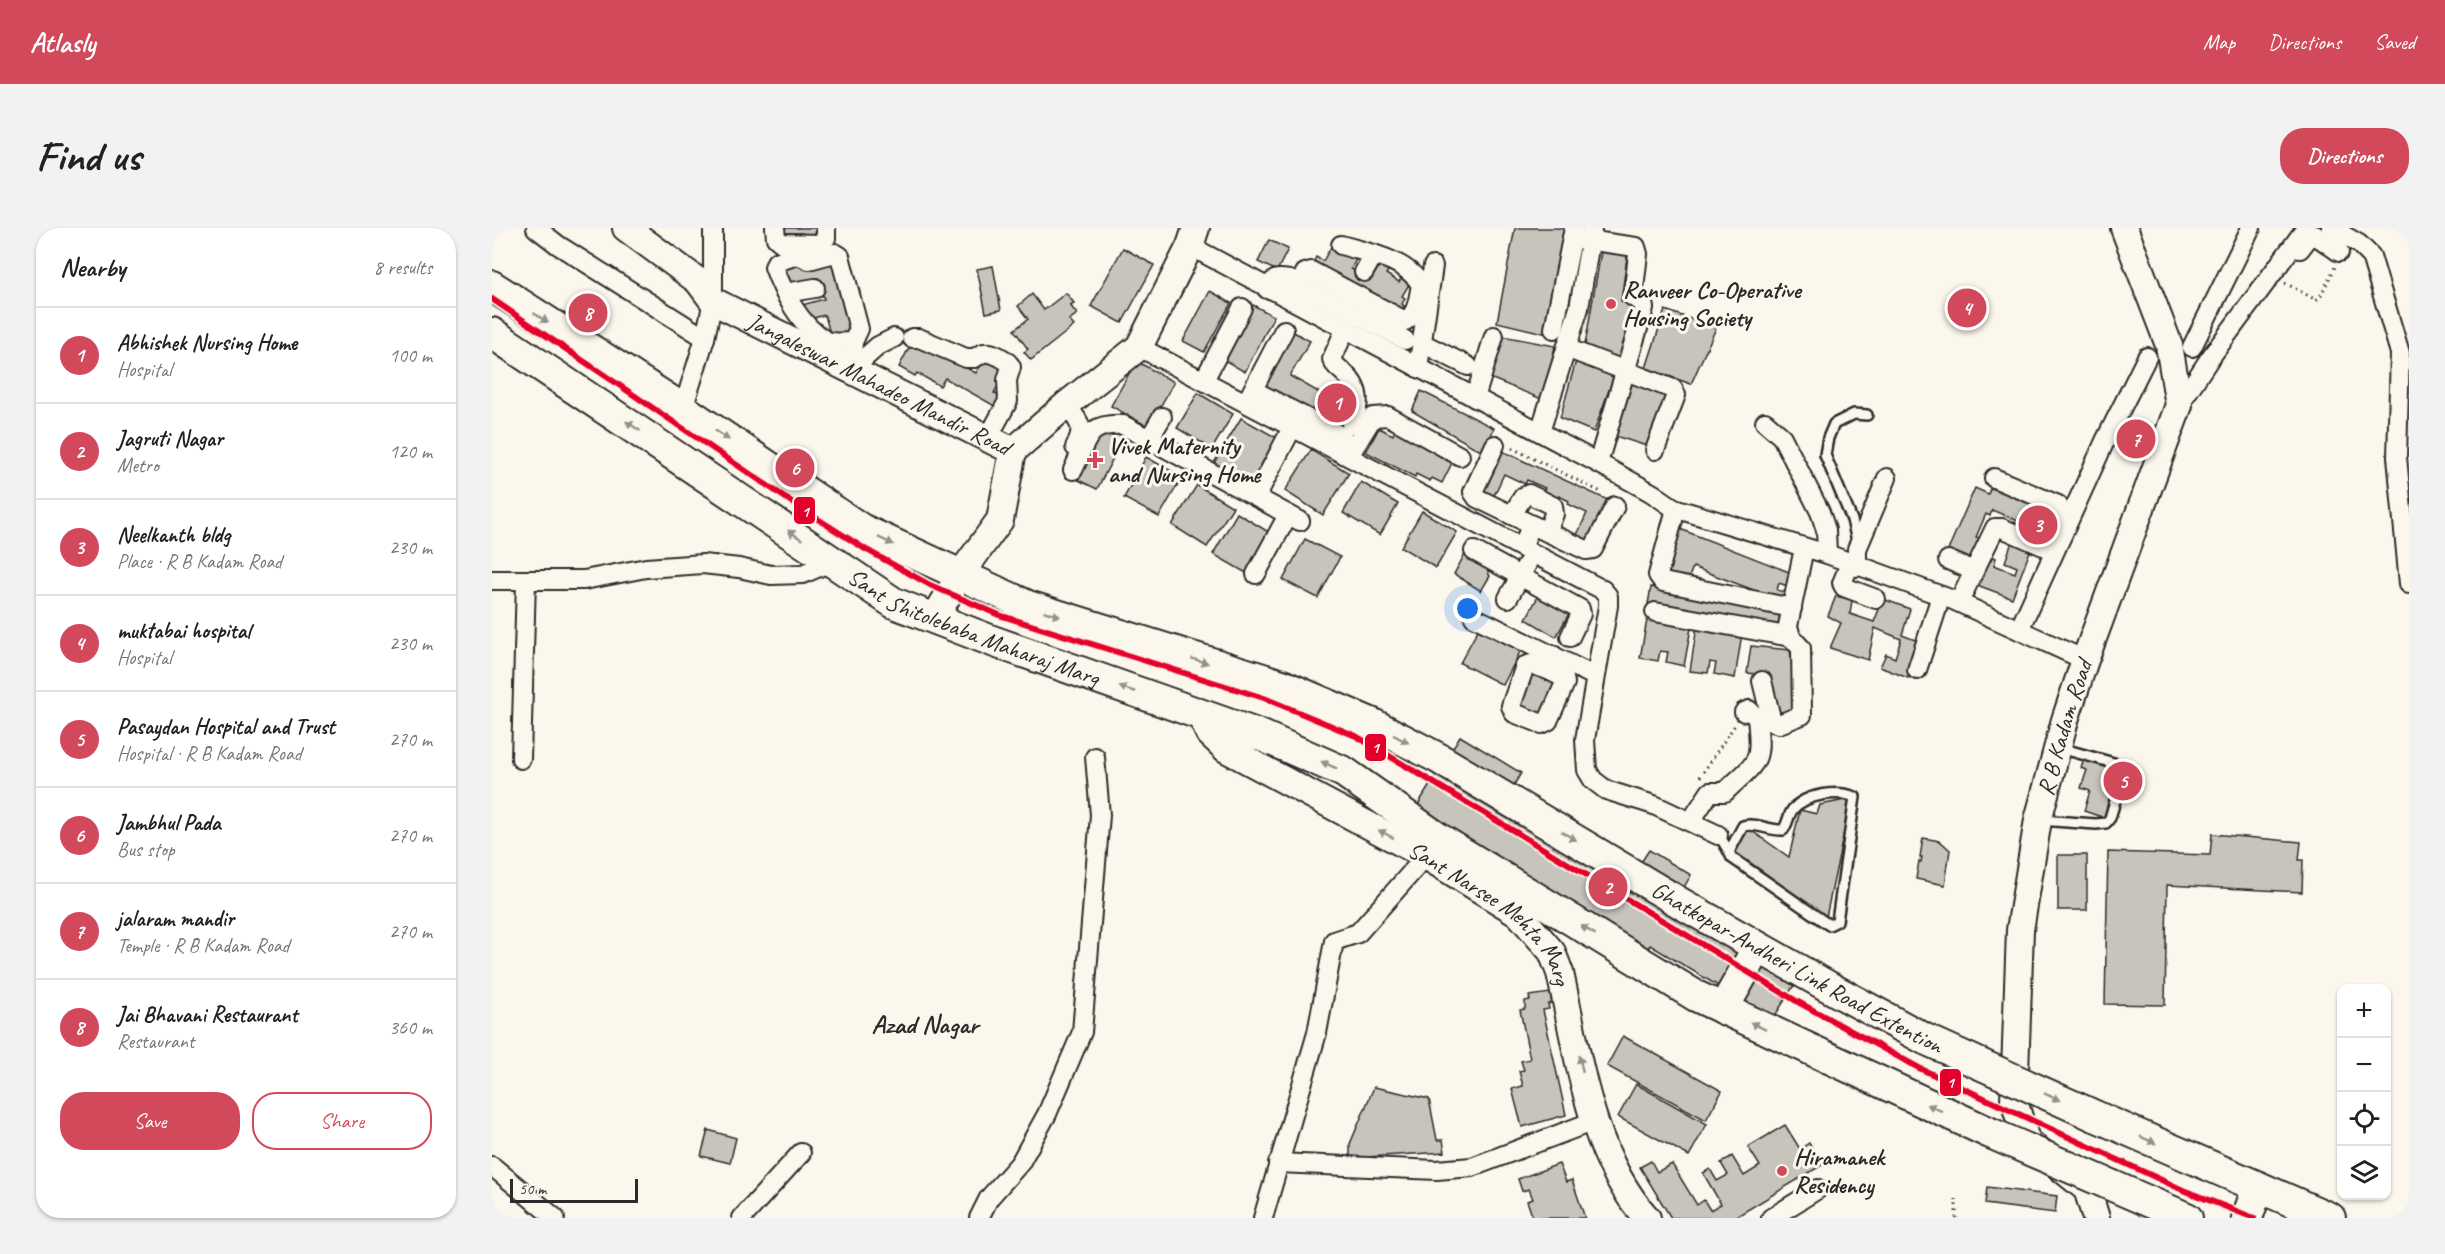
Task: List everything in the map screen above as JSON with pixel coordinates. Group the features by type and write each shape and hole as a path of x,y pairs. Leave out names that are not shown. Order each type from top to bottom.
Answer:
{"main road":[{"name":"Sant Shitolebaba Maharaj Marg","path":"492,286 683,409 861,529 1011,600 1144,644"},
{"name":"Sant Shitolebaba Maharaj Marg","path":"492,333 894,603 995,642 1262,736 1344,772 1438,838 1696,996 1988,1132 2187,1218"},
{"path":"995,642 1011,600"},
{"name":"Ghatkopar-Andheri Link Road Extention","path":"1144,644 1282,685 1373,724 1438,758 1758,947 1916,1034 2094,1116 2330,1218"},
{"path":"1723,1009 1758,947"},
{"path":"2247,1218 2258,1187"}],"street":[{"path":"536,228 558,245 705,338"},
{"name":"Jangaleswar Mahadeo Mandir Road","path":"626,228 698,281 713,301 1013,452 1000,520 960,575 935,617"},
{"path":"683,409 705,338 713,301 713,228"},
{"path":"775,228 776,238 782,243 810,244 819,244 826,238 825,228"},
{"name":"R B Kadam Road","path":"2096,1218 2087,1189 2026,1140 2014,1101 2020,930 2038,820 2057,747 2085,660 2179,405 2169,350 2124,228"},
{"path":"2019,630 2106,441 2251,228"},
{"path":"2283,278 2306,228"},
{"path":"2331,228 2359,244 2372,256 2400,353 2397,457 2409,584"},
{"path":"1554,329 1573,233 1592,234 1636,248 1638,254 1633,297 1643,303 1644,308 1598,463"},
{"path":"1540,432 1579,308 1592,234"},
{"path":"2179,405 2210,358 2297,247 2310,236 2315,235 2338,252"},
{"path":"1013,452 1066,405 1139,347 1193,237 1267,289 1598,463 1676,509 1804,548 1854,560 1884,575 1959,602 2085,660"},
{"path":"1300,285 1305,273 1311,271 1405,321 1412,318 1417,308 1421,285 1417,277 1395,262 1341,245"},
{"path":"851,370 853,342 859,329 840,256 835,253 809,260 798,255 776,262 774,267 785,293 807,324 824,339 832,342 853,342"},
{"path":"1364,272 1374,255"},
{"path":"1418,368 1414,341 1433,266"},
{"path":"1565,273 1584,276"},
{"path":"1267,289 1272,280 1278,278 1300,285 1468,366"},
{"path":"785,293 815,288"},
{"path":"1558,305 1579,308"},
{"path":"1204,380 1242,308"},
{"path":"1250,396 1284,330"},
{"path":"1139,347 1204,380 1347,431 1358,411 1359,396 1347,375 1334,364 1332,359 1345,330"},
{"path":"1475,398 1494,336"},
{"path":"851,370 878,346 903,338 919,338 966,358 975,358 988,352 1008,361 1011,367 1007,380 1008,401 988,438"},
{"path":"1566,348 1673,389 1676,394 1655,450"},
{"path":"2169,350 2210,358"},
{"path":"1250,396 1293,426 1603,590 1608,596 1603,636 1594,676 1584,755 1587,770 1593,780 1606,790 1654,805 1718,836"},
{"path":"1066,405 1086,433"},
{"path":"1349,456 1373,417 1379,416 1388,417 1460,456"},
{"path":"1149,439 1162,417"},
{"path":"1765,422 1782,436 1820,512 1826,530 1827,554"},
{"path":"1073,451 1086,433 1105,424 1123,425 1294,518 1256,574"},
{"path":"1256,497 1293,426"},
{"path":"1073,470 1086,433"},
{"path":"1495,445 1473,492 1477,498 1586,550 1593,549 1615,506"},
{"path":"1884,575 1874,606 1844,587 1842,583 1854,560 1887,478"},
{"path":"1994,478 2058,505 2060,510 2021,596"},
{"path":"1508,598 1521,575 1528,549 1539,528 1554,514 1553,506 1529,494 1523,497 1512,515"},
{"path":"1676,509 1658,574 1663,582 1792,608"},
{"path":"1959,602 1995,528 2002,528 2043,546"},
{"path":"1762,681 1772,722 1779,724 1802,716 1801,648 1791,637 1788,626 1804,548"},
{"path":"1474,551 1580,609 1581,614 1570,637"},
{"path":"1948,560 1974,571"},
{"path":"492,580 584,580 646,568 703,564 739,568 771,575 803,574 833,561"},
{"path":"521,759 526,580"},
{"path":"1917,670 1941,596"},
{"path":"1655,612 1791,637"},
{"path":"1474,617 1551,663 1594,676"},
{"path":"1691,821 1710,792 1725,792 1758,760 1761,750 1757,718 1749,710 1744,711"},
{"name":"Sant Narsee Mehta Marg","path":"1202,716 1209,733 1226,749 1426,856 1518,913 1552,952 1560,973 1594,1121 1609,1162 1636,1206 1647,1218"},
{"path":"979,1218 989,1198 1020,1163 1047,1114 1082,1032 1100,816 1095,757"},
{"path":"1263,1218 1317,1033 1334,941 1358,933 1426,856"},
{"path":"1278,1163 1437,1170 1472,1167 1594,1121"},
{"path":"742,1218 801,1153"},
{"path":"492,1166 555,1218"},
{"path":"1771,1218 1818,1189"}],"lane":[{"path":"1854,560 1856,533 1825,455 1828,438 1834,424 1854,414 1867,415"},
{"path":"2038,820 2096,824 2106,822 2110,818 2124,770 2121,765 2057,747"},
{"path":"1718,836 1732,858 1828,925 1837,921 1855,797 1844,792 1804,799 1792,811 1789,823 1783,830 1750,824 1743,826 1729,852"}],"path":[{"path":"2283,278 2285,284 2316,300 2320,297 2340,257 2338,252"},
{"path":"1495,445 1502,443 1614,498 1615,506"},
{"path":"1710,792 1701,783 1700,777 1744,711"},
{"path":"1956,1199 1956,1218"}],"building":[{"path":"781,228 820,228 820,239 802,238 802,233 780,233"},
{"path":"1515,228 1570,228 1548,334 1497,322"},
{"path":"1269,240 1288,249 1277,271 1258,262"},
{"path":"1332,245 1341,250 1359,254 1351,269 1371,280 1382,261 1391,266 1386,274 1399,282 1404,273 1413,278 1402,296 1405,298 1400,314 1312,265 1316,257 1323,261"},
{"name":"Ranveer Co-Operative Housing Society","path":"1602,246 1628,250 1621,301 1640,307 1623,360 1585,345"},
{"path":"1123,248 1154,265 1122,323 1091,306"},
{"path":"798,257 800,267 837,257 857,331 831,338 825,315 806,320 802,305 824,299 818,278 789,285 782,261"},
{"path":"993,266 1001,310 986,313 977,269"},
{"path":"1210,291 1231,303 1204,352 1183,341"},
{"path":"1066,293 1074,303 1070,305 1077,314 1069,320 1074,326 1031,360 1024,352 1028,349 1014,330 1028,319 1018,306 1032,294 1044,310"},
{"path":"1253,305 1274,316 1245,372 1224,360"},
{"path":"1665,310 1716,328 1691,384 1646,368"},
{"path":"1292,331 1310,341 1290,376 1352,411 1339,433 1260,388"},
{"path":"1502,336 1555,346 1544,400 1490,378"},
{"path":"913,340 976,373 986,355 1008,368 994,393 1005,400 1000,409 945,378 940,386 917,373 915,376 899,367"},
{"path":"1577,357 1615,373 1594,432 1560,418"},
{"path":"1136,361 1174,382 1149,427 1111,406"},
{"path":"1631,379 1673,394 1650,447 1612,435"},
{"path":"1421,391 1494,428 1484,453 1412,411"},
{"path":"1198,393 1233,414 1212,449 1177,428"},
{"path":"1241,418 1277,438 1250,484 1214,463"},
{"path":"1397,426 1443,450 1440,457 1452,463 1442,483 1432,478 1430,481 1416,474 1415,477 1366,452 1379,428 1393,435"},
{"path":"1099,429 1122,441 1097,489 1074,478"},
{"path":"1311,450 1349,473 1323,515 1285,491"},
{"path":"1500,450 1612,502 1591,546 1575,539 1587,513 1568,504 1569,501 1559,496 1557,499 1542,492 1545,488 1527,480 1525,484 1504,474 1492,500 1479,494"},
{"path":"1146,457 1182,477 1159,517 1124,498"},
{"path":"1993,481 2057,509 2047,533 1992,510 1990,516 1986,514 1976,537 1980,538 1970,561 1947,552 1975,488 1988,494"},
{"path":"1361,482 1398,504 1380,535 1343,513"},
{"path":"1197,485 1233,507 1207,547 1172,525"},
{"path":"1422,511 1457,532 1436,568 1401,547"},
{"path":"1237,513 1272,534 1248,574 1213,554"},
{"path":"1675,527 1794,574 1790,587 1779,583 1777,590 1788,593 1785,602 1693,567 1688,580 1661,573"},
{"path":"1305,539 1340,557 1318,598 1283,580"},
{"path":"2013,539 2032,546 2012,598 1977,585 1989,555 1996,558 1994,565 2015,573 2017,567 2005,562"},
{"path":"1465,554 1490,567 1488,573 1490,576 1481,591 1454,574"},
{"path":"1651,587 1781,611 1777,628 1648,604"},
{"path":"1541,591 1572,608 1556,637 1526,619"},
{"path":"1836,596 1852,600 1850,614 1874,622 1883,599 1910,609 1902,635 1918,641 1908,678 1880,667 1886,654 1895,658 1901,639 1875,628 1868,660 1830,648 1841,623 1828,616"},
{"path":"1647,620 1691,628 1684,666 1666,662 1668,652 1660,651 1658,661 1640,658"},
{"path":"1697,626 1742,633 1735,678 1714,674 1716,663 1710,662 1708,673 1690,671"},
{"path":"1479,628 1521,650 1503,685 1460,663"},
{"path":"1751,646 1790,650 1799,713 1775,719 1767,675 1747,673"},
{"path":"1528,670 1561,681 1545,720 1515,709"},
{"path":"1460,736 1521,773 1511,790 1638,867 1649,850 1691,875 1672,908 1796,982 1773,1019 1650,945 1632,974 1587,947 1599,927 1398,837"},
{"path":"2085,757 2119,768 2105,818 2084,811 2090,791 2081,788 2087,770 2081,768"},
{"path":"1851,799 1826,917 1734,851 1749,829 1789,857 1800,810 1817,814 1820,805"},
{"path":"2212,834 2301,842 2299,860 2303,860 2302,892 2167,885 2165,1005 2105,1004 2108,852 2210,855"},
{"path":"1923,838 1940,841 1950,850 1945,885 1916,879 1919,861 1921,862 1922,857 1920,857"},
{"path":"2058,855 2087,855 2087,910 2058,910"},
{"path":"1550,993 1552,1003 1548,1004 1549,1009 1543,1010 1566,1115 1522,1127 1512,1089 1523,1086 1519,1071 1524,1070 1521,1061 1530,1059 1520,1010 1525,1009 1525,1001 1530,1000 1529,996"},
{"path":"1623,1036 1722,1091 1706,1120 1607,1066"},
{"path":"1636,1084 1707,1124 1689,1156 1618,1117"},
{"path":"1374,1087 1429,1099 1437,1140 1443,1140 1445,1152 1350,1158 1350,1144"},
{"name":"Hiramanek Residency","path":"1785,1125 1800,1149 1809,1143 1822,1165 1734,1218 1671,1218 1640,1167 1651,1161 1657,1172 1672,1164 1697,1205 1704,1200 1710,1210 1721,1204 1703,1173 1710,1169 1717,1181 1728,1175 1721,1163 1732,1156 1744,1176 1760,1166 1748,1147"},
{"path":"708,1130 736,1138 730,1163 701,1156"},
{"path":"1559,1164 1566,1182 1572,1180 1585,1218 1533,1218 1527,1201 1533,1199 1529,1189 1522,1191 1518,1179"},
{"path":"1987,1187 2057,1196 2055,1213 1985,1204"}],"transit line":[{"name":"1","path":"492,299 802,509 865,549 930,585 999,615 1264,698 1356,736 1798,1002 1919,1068 2183,1190 2254,1218"}],"place":[{"name":"Ranveer Co-Operative Housing Society","path":"1611,304"},
{"name":"muktabai hospital","path":"1967,308"},
{"name":"Jai Bhavani Restaurant","path":"588,313"},
{"name":"Abhishek Nursing Home","path":"1337,403"},
{"name":"jalaram mandir","path":"2136,439"},
{"name":"Vivek Maternity and Nursing Home","path":"1095,460"},
{"name":"Jambhul Pada","path":"795,468"},
{"name":"Neelkanth bldg","path":"2038,525"},
{"name":"Pasaydan Hospital and Trust","path":"2123,781"},
{"name":"Jagruti Nagar","path":"1608,887"},
{"name":"Hiramanek Residency","path":"1782,1171"}],"district":[{"name":"Azad Nagar","path":"925,1024"}]}
